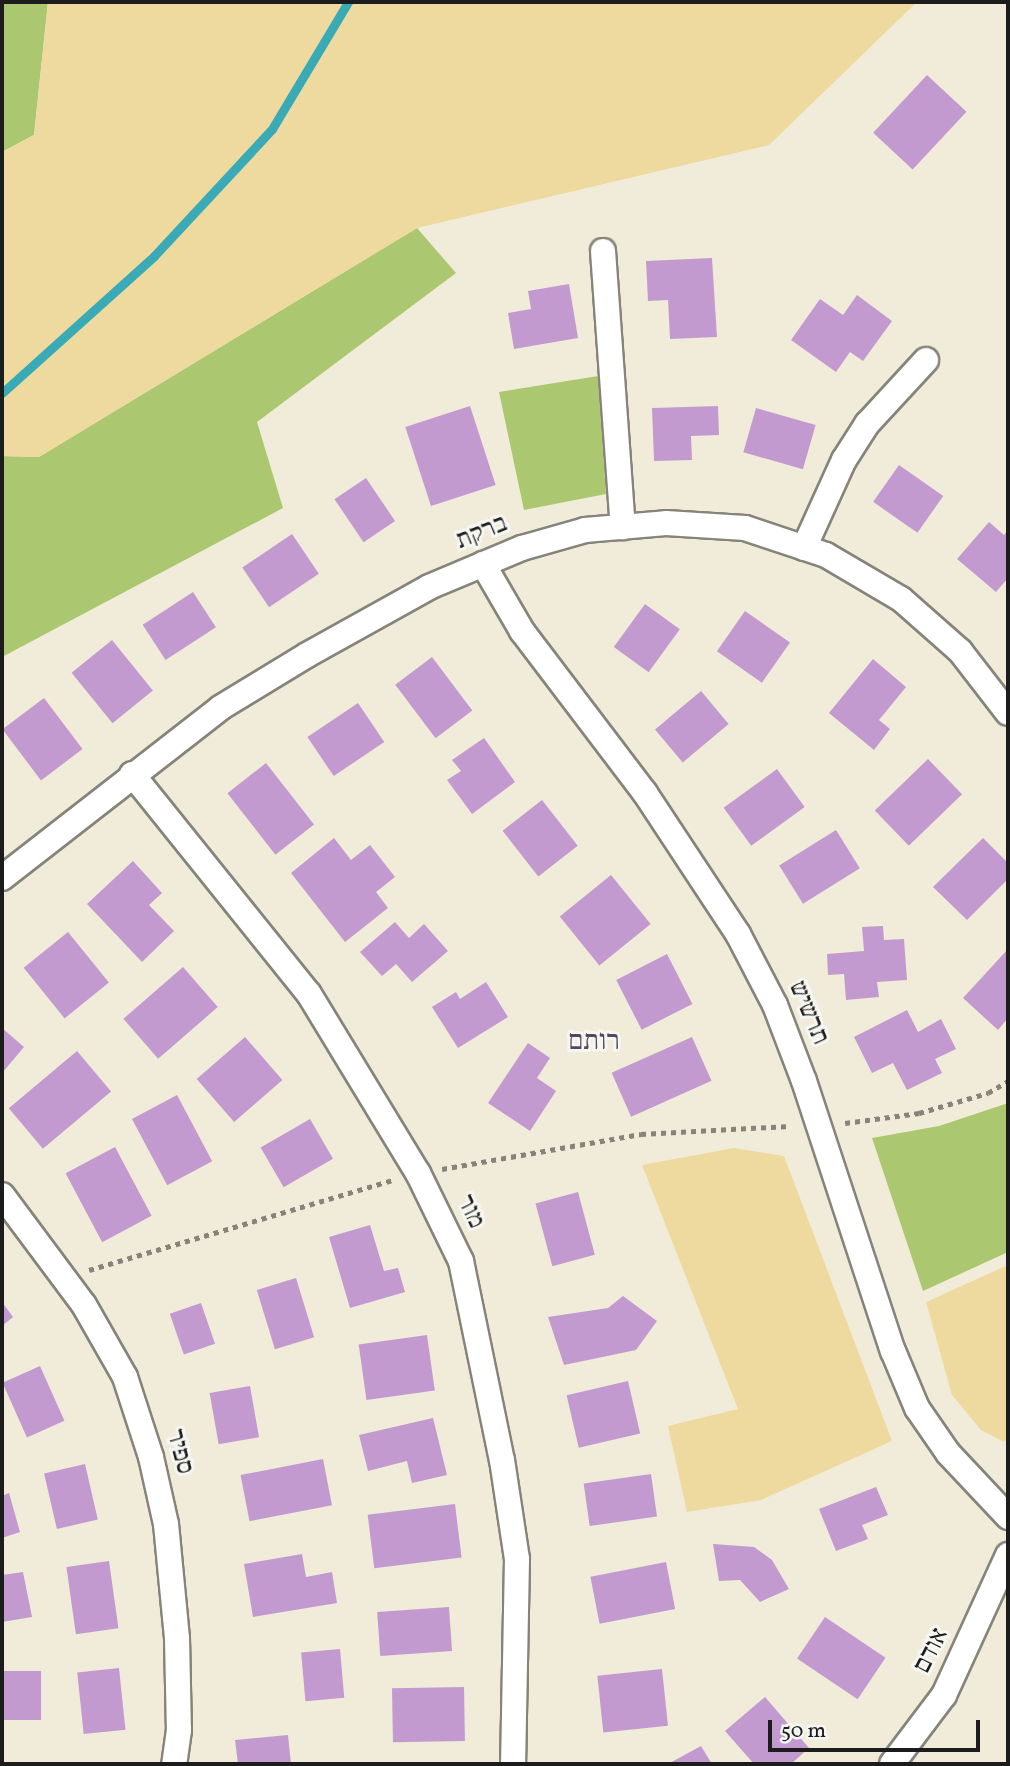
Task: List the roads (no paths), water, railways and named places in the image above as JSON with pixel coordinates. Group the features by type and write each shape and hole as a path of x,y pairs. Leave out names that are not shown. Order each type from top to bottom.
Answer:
{"street":[{"path":"603,251 623,527"},
{"path":"804,548 844,460 867,424 926,360"},
{"name":"ברקת","path":"2,878 220,708 296,662 429,587 483,564 585,530 666,523 745,528 826,555 901,599 960,651 1008,713"},
{"name":"תרשיש","path":"483,564 522,631 645,793 738,934 775,1005 820,1127 893,1351 917,1408 948,1453 1008,1517"},
{"name":"מור","path":"132,774 236,898 309,994 418,1173 461,1261 502,1460 517,1559 513,1764"},
{"name":"ספיר","path":"2,1195 64,1278 125,1377 151,1457 166,1524 177,1638 179,1730 174,1764"},
{"name":"אודם","path":"891,1764 944,1695 1008,1555"}],"waterway":[{"path":"2,393 154,256 272,129 348,2"}],"district":[{"name":"רותם","path":"594,1042"}]}
